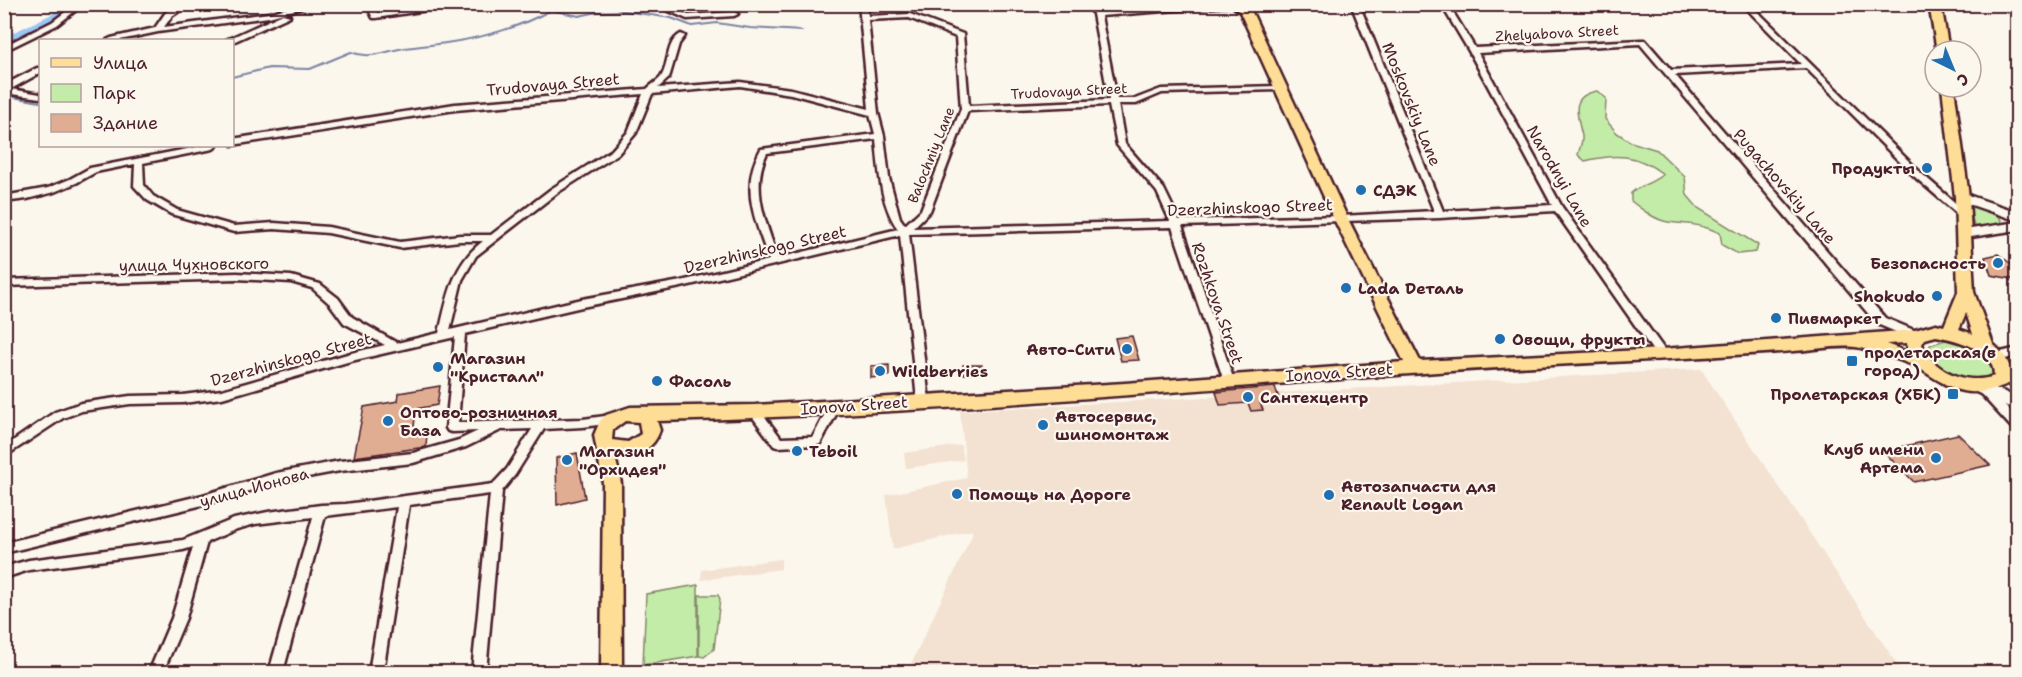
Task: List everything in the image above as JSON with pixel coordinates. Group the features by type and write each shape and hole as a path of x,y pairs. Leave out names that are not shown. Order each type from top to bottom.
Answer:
{"main road":[{"path":"1935,4 1941,39"},
{"path":"1243,6 1341,219 1415,366"},
{"path":"1950,99 1962,197 1966,292 1991,352 2011,378 2002,380 1994,386 1982,388"},
{"path":"1962,197 2018,217"},
{"path":"1964,234 2018,226"},
{"path":"1950,332 1966,292"},
{"path":"1852,339 1917,336 1927,331 1950,332 1964,336 1991,352"},
{"path":"1917,336 1913,341 1915,352 1923,363"},
{"path":"1852,339 1923,363 1951,381 1982,388 2018,405"},
{"name":"Ionova Street","path":"718,414 1125,389 1415,366 1662,355 1852,339"},
{"path":"607,431 624,415 718,414"},
{"path":"611,477 623,458 673,422 685,417 718,414"},
{"path":"607,431 620,451 642,443 651,425 642,415"},
{"path":"607,431 611,477 611,672"}],"street":[{"path":"4,49 38,33 73,12 81,4"},
{"path":"158,30 169,14 186,4"},
{"path":"369,4 376,16 463,4"},
{"path":"656,4 687,17 734,14"},
{"path":"863,4 874,113 880,136 884,178 894,218 904,231 923,400"},
{"name":"Rozhkova Street","path":"1093,4 1097,14 1121,145 1161,191 1176,224 1229,381"},
{"path":"1097,14 1228,4"},
{"name":"Moskovskiy Lane","path":"1355,4 1440,215"},
{"name":"Narodnyi Lane","path":"1444,4 1473,51 1558,208 1662,355"},
{"path":"1745,4 1919,176 1963,214"},
{"path":"116,39 158,30 269,15 314,5"},
{"path":"232,39 314,5"},
{"name":"Balochniy Lane","path":"866,18 910,16 960,36 965,109 925,211 904,231"},
{"path":"444,336 457,280 473,254 554,191 615,152 632,133 648,92 665,78 675,44 681,36"},
{"name":"Zhelyabova Street","path":"1473,51 1641,42"},
{"name":"Pugachovskiy Lane","path":"1641,42 1881,321 1917,336"},
{"path":"1668,72 1808,66"},
{"path":"4,90 39,71"},
{"name":"Trudovaya Street","path":"234,142 414,112 718,85 767,86 874,113"},
{"name":"Trudovaya Street","path":"965,109 1136,101 1161,91 1280,88"},
{"path":"4,90 39,96"},
{"path":"775,262 753,191 753,177 757,162 764,151 880,136"},
{"path":"4,199 60,187 78,180 93,170 208,147"},
{"path":"139,160 139,186 150,198 174,212 234,229 274,226 328,230 400,245 460,238 494,238"},
{"name":"Dzerzhinskogo Street","path":"4,453 59,415 81,407 130,400 183,399 222,394 351,357 904,231 1341,219 1558,208"},
{"name":"улица Чухновского","path":"4,283 237,276 291,279 316,286 334,301 348,320 396,347"},
{"name":"улица Ионова","path":"460,334 452,428 583,423"},
{"path":"1991,352 2018,352"},
{"path":"1982,388 2018,427"},
{"path":"755,412 778,442 816,441 834,407"},
{"path":"479,672 496,489 511,472 542,423"},
{"path":"583,423 598,425 607,431"},
{"path":"583,423 607,431"},
{"name":"улица Ионова","path":"4,548 203,500 276,478 340,466 413,458 462,444 502,425"},
{"path":"4,573 29,565 183,545 244,522 321,510 496,489"},
{"path":"376,672 404,501"},
{"path":"276,672 321,510"},
{"path":"156,672 179,618 201,540"}],"shaded area":[{"path":"1701,369 1902,672 904,672 911,664 972,535 972,530 893,549 886,495 967,478 960,411"},
{"path":"961,445 964,460 906,468 904,453"},
{"path":"781,559 781,569 701,580 702,570"}],"green space":[{"path":"1597,91 1606,98 1605,119 1617,133 1631,142 1657,150 1685,177 1687,195 1698,208 1758,245 1756,252 1738,254 1722,245 1720,233 1700,226 1663,221 1648,214 1631,201 1631,193 1663,174 1644,162 1616,156 1585,161 1578,155 1582,138 1577,115 1578,102 1582,97"},
{"path":"1969,205 1991,211 2001,220 2000,224 1984,228 1974,226"},
{"path":"1945,340 1968,345 1987,358 1994,372 1990,379 1970,381 1948,374 1941,369 1931,359 1929,352 1930,345"},
{"path":"698,585 698,656 643,665 646,594"},
{"path":"699,595 718,595 720,599 714,649 704,657 699,656"}],"building":[{"name":"Безопасность","path":"1998,254 2018,269 2018,280 1991,275 1985,257"},
{"name":"Авто-Сити","path":"1132,336 1139,360 1121,361 1115,338"},
{"name":"Wildberries","path":"889,365 889,376 871,378 871,366"},
{"path":"963,365 982,365 983,373 963,374"},
{"name":"Оптово-розничная База","path":"440,386 437,405 416,409 413,436 427,433 426,447 354,457 364,407 398,401 399,393"},
{"name":"Сантехцентр","path":"1275,387 1280,401 1260,403 1263,410 1251,411 1248,403 1220,405 1216,392"},
{"name":"Клуб имени Артема","path":"1958,434 1990,465 1914,482 1883,451"},
{"path":"577,453 585,498 557,505 556,458"}],"waterway":[{"path":"4,43 57,17 69,4"},
{"path":"234,77 269,68 310,69 351,52 371,55 473,38 514,27 551,10 579,16 597,12 624,11 671,18 692,26 717,23 750,28 802,31"},
{"path":"7,96 39,102"}],"place":[{"name":"Продукты","path":"1927,168"},
{"name":"СДЭК","path":"1361,190"},
{"name":"Безопасность","path":"1998,263"},
{"name":"Lada Dеталь","path":"1346,288"},
{"name":"Shokudo","path":"1937,296"},
{"name":"Пивмаркет","path":"1776,318"},
{"name":"Овощи, фрукты","path":"1500,339"},
{"name":"Авто-Сити","path":"1127,349"},
{"name":"пролетарская(в город)","path":"1852,361"},
{"name":"Магазин \"Кристалл\"","path":"438,367"},
{"name":"Wildberries","path":"880,371"},
{"name":"Фасоль","path":"657,381"},
{"name":"Пролетарская (ХБК)","path":"1953,394"},
{"name":"Сантехцентр","path":"1248,397"},
{"name":"Оптово-розничная База","path":"388,421"},
{"name":"Автосервис, шиномонтаж","path":"1043,425"},
{"name":"Teboil","path":"797,451"},
{"name":"Клуб имени Артема","path":"1936,458"},
{"name":"Магазин \"Орхидея\"","path":"567,460"},
{"name":"Помощь на Дороге","path":"957,494"},
{"name":"Автозапчасти для Renault Logan","path":"1329,495"}]}
